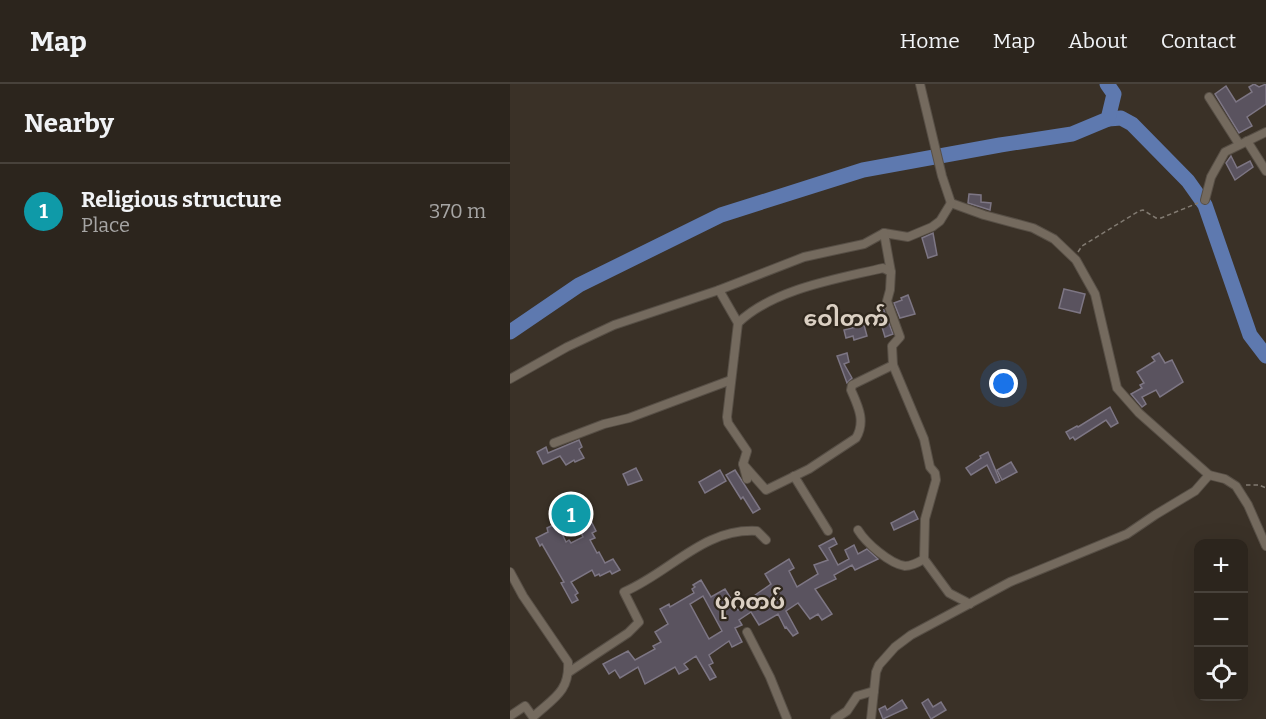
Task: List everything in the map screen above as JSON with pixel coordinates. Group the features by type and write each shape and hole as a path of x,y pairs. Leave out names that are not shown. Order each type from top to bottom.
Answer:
{"street":[{"path":"510,379 567,347 614,325 719,290 804,257 864,244 884,233 908,237 932,227 940,221 951,203 942,176 920,84"},
{"path":"1209,97 1266,171"},
{"path":"1205,200 1211,177 1221,156 1228,149 1266,132"},
{"path":"951,203 984,215 1033,228 1054,239 1076,260 1095,294 1117,388 1139,412 1209,476 1225,479 1236,486 1248,505 1266,546"},
{"path":"884,233 891,272 891,290 887,302 900,337 892,346 893,365 924,439 930,467 935,473 936,480 925,519 924,560 949,593 970,604"},
{"path":"738,323 746,315 796,291 883,268 891,272"},
{"path":"719,290 738,323 728,404 728,423 747,451 743,464 747,479"},
{"path":"743,464 766,490 809,469 856,438 861,423 859,408 851,390 852,385 893,365"},
{"path":"554,443 604,424 672,403 731,380"},
{"path":"794,476 828,531"},
{"path":"871,719 876,672 879,665 911,635 1010,582 1127,534 1195,491 1209,476"},
{"path":"858,530 886,558 906,566 924,560"},
{"path":"569,672 628,633 639,622 624,592 647,581 713,537 757,531 766,540"},
{"path":"510,572 523,596 568,662 569,672 567,682 557,697 532,717 525,706 510,716"},
{"path":"747,632 770,677 787,719"},
{"path":"835,719 847,711 857,696 874,691"}],"path":[{"path":"1076,260 1082,246 1133,214 1143,210 1161,219 1205,200"},
{"path":"1236,486 1259,485 1266,488"}],"building":[{"path":"1254,84 1259,87 1266,84 1266,104 1247,117 1252,126 1239,133 1215,94 1226,86 1236,102 1252,92 1249,87"},
{"path":"1231,156 1237,168 1250,161 1253,167 1235,180 1226,163"},
{"path":"969,194 981,195 981,202 991,203 990,210 968,203"},
{"path":"933,233 937,255 928,258 922,238"},
{"path":"1064,289 1085,294 1080,313 1059,308"},
{"path":"908,295 915,314 900,318 894,303"},
{"path":"882,305 893,334 885,337 882,327 884,326 876,307"},
{"path":"864,325 867,336 854,340 853,336 846,338 844,330"},
{"path":"847,353 849,362 844,364 852,378 847,383 837,356"},
{"path":"1159,353 1165,363 1172,360 1183,382 1160,397 1156,390 1142,397 1146,404 1142,407 1131,394 1142,388 1140,385 1144,383 1137,372 1155,361 1152,357"},
{"path":"1110,407 1118,423 1111,427 1106,420 1075,440 1073,437 1070,439 1066,432"},
{"path":"579,440 582,447 579,449 584,458 566,465 560,456 543,464 537,452 546,447 548,453"},
{"path":"988,452 1000,481 996,483 987,465 971,475 966,468"},
{"path":"1011,462 1017,472 1002,480 997,470"},
{"path":"636,468 642,480 628,485 623,474"},
{"path":"720,470 726,481 705,493 699,482"},
{"path":"735,470 760,509 753,513 726,475"},
{"path":"573,504 582,522 574,526 572,520 563,525 554,509 569,514 566,508"},
{"path":"914,511 918,519 894,530 891,523"},
{"path":"591,521 596,531 592,533 595,538 590,540 597,553 599,552 605,563 613,559 620,570 612,574 610,571 595,576 592,570 571,582 578,593 575,595 578,600 572,603 561,583 564,582 542,544 540,546 536,538 548,532 547,528 557,523 566,542 569,540 571,543 583,537 578,526"},
{"path":"834,538 837,544 829,548 838,565 849,559 845,550 854,545 858,554 867,549 878,559 855,570 852,565 834,575 836,579 815,589 832,614 822,620 818,614 810,619 798,603 786,611 798,633 793,636 785,628 778,614 759,625 751,612 739,620 742,625 735,628 742,642 732,647 729,641 709,655 713,663 709,665 716,677 710,680 696,656 684,664 688,669 679,674 675,667 645,684 638,667 620,678 615,670 609,674 603,664 628,651 635,660 655,649 653,646 661,642 655,632 668,624 660,609 669,604 670,607 694,593 693,585 701,580 711,597 725,589 738,610 771,584 765,574 789,559 794,568 789,571 797,587 818,574 814,565 828,560 819,546","holes":["703,596 722,631 709,639 690,604"]},
{"path":"928,699 933,707 941,702 946,710 931,719 922,703"},
{"path":"902,700 907,708 883,719 879,709 885,706 887,710"}],"waterway":[{"path":"510,332 579,285 721,215 863,170 1072,134 1108,119 1114,94 1107,84"},
{"path":"1108,119 1121,118 1132,124 1188,181 1205,205 1250,335 1266,356"}],"place":[{"name":"Religious structure","path":"571,514"}],"district":[{"name":"ဝေါတက်","path":"846,318"},
{"name":"ပုဂံတပ်","path":"750,601"}]}
